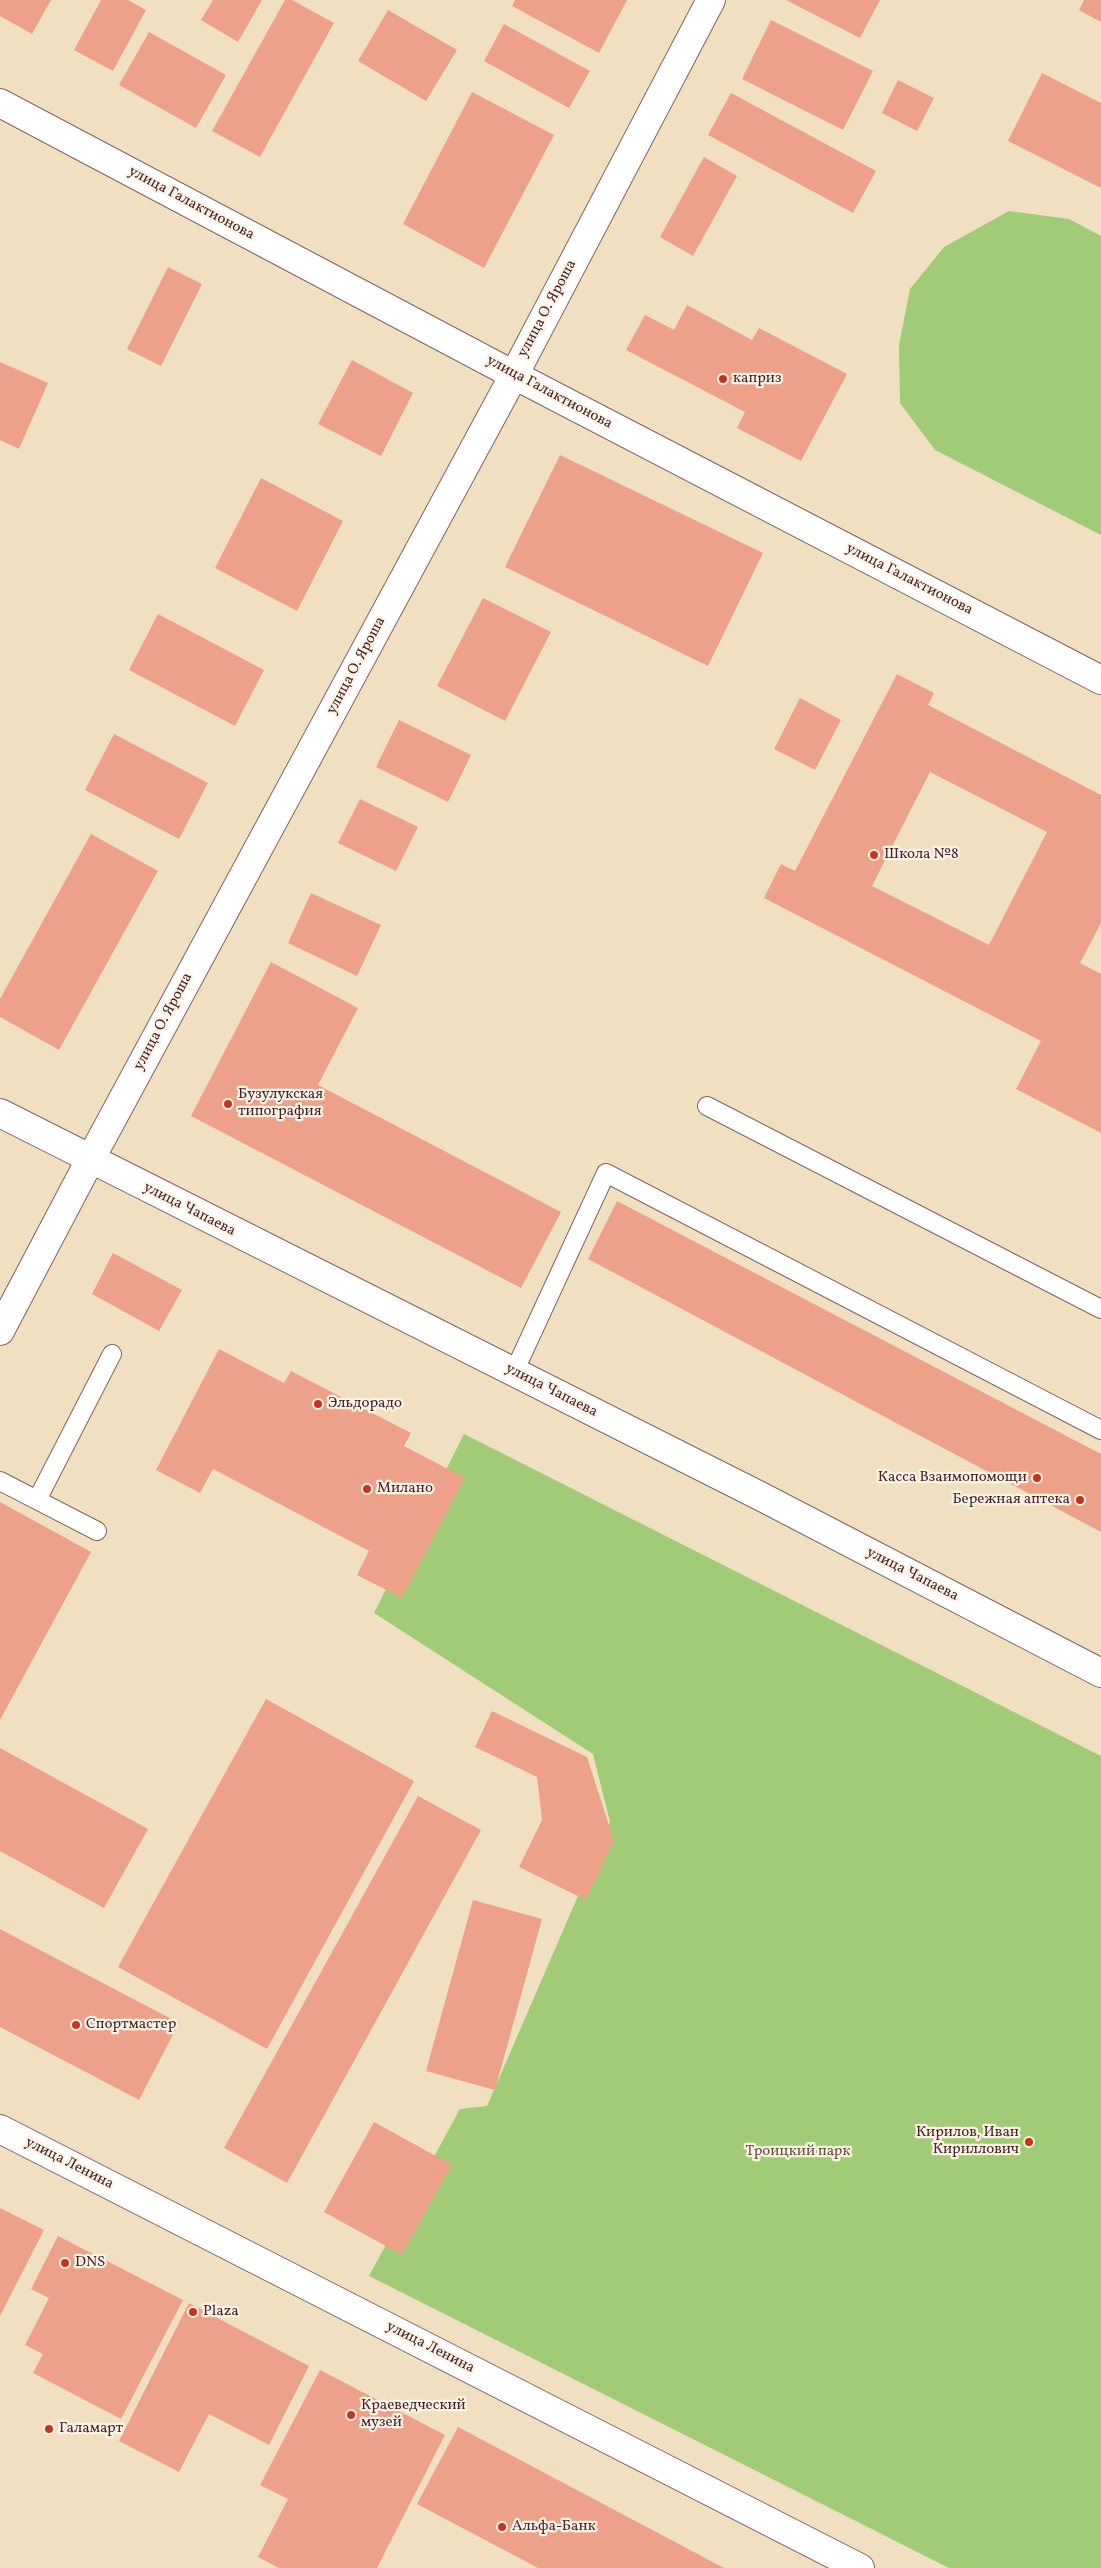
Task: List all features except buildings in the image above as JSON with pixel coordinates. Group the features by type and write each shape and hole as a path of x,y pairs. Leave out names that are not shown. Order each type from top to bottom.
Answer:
{"street":[{"name":"улица О. Яроша","path":"0,1331 90,1160 514,375 711,0"},
{"name":"улица Галактионова","path":"0,103 514,375 1101,680"},
{"name":"улица Чапаева","path":"0,1113 762,1497 1101,1673"},
{"name":"улица Ленина","path":"0,2128 860,2568"}],"lane":[{"path":"707,1106 1101,1309"},
{"path":"514,1372 606,1173 1101,1430"},
{"path":"37,1500 112,1354"},
{"path":"0,1481 97,1531"}],"green space":[{"path":"1009,211 1069,219 1101,236 1101,535 935,450 900,403 899,345 910,289 944,247"},
{"name":"Троицкий парк","path":"464,1434 1101,1756 1101,2568 949,2568 369,2276 460,2109 487,2106 610,1822 593,1754 374,1613"}],"place":[{"name":"каприз","path":"723,379"},
{"name":"Школа №8","path":"874,855"},
{"name":"Бузулукская типография","path":"228,1104"},
{"name":"Эльдорадо","path":"318,1404"},
{"name":"Касса Взаимопомощи","path":"1037,1478"},
{"name":"Милано","path":"367,1489"},
{"name":"Бережная аптека","path":"1080,1500"},
{"name":"Спортмастер","path":"76,2025"},
{"name":"Кирилов, Иван Кириллович","path":"1029,2142"},
{"name":"DNS","path":"65,2263"},
{"name":"Plaza","path":"193,2312"},
{"name":"Краеведческий музей","path":"351,2415"},
{"name":"Галамарт","path":"49,2429"},
{"name":"Альфа-Банк","path":"502,2527"}]}
